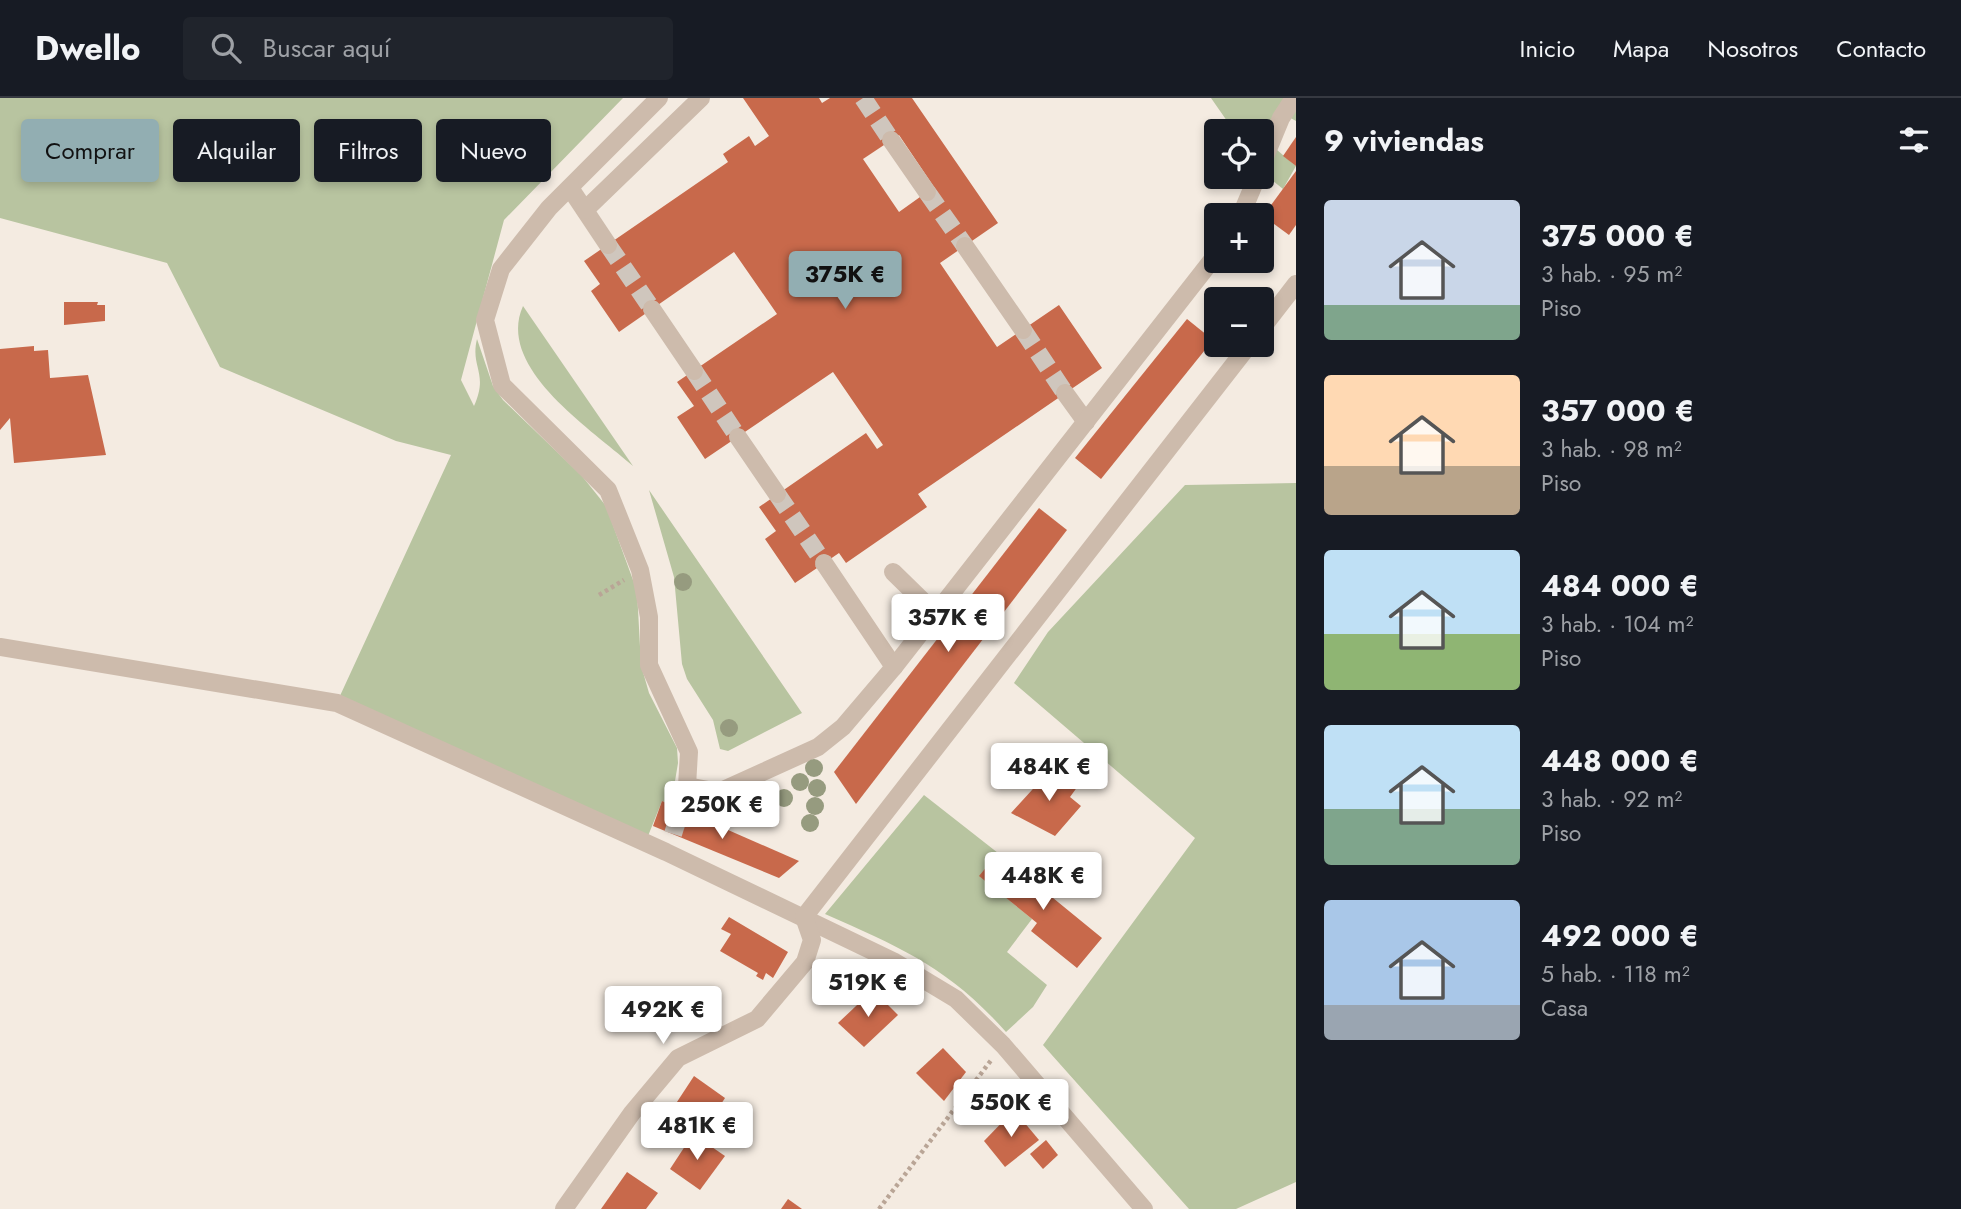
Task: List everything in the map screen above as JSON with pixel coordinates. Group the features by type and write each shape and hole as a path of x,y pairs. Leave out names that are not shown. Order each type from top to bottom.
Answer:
{"street":[{"path":"659,98 549,208 502,269 485,320 502,385 608,490 639,570 649,617 649,665 689,752 687,786 681,809"},
{"path":"585,210 701,98"},
{"path":"1274,135 1294,98"},
{"path":"891,140 927,192"},
{"path":"570,188 608,245"},
{"path":"965,246 1023,330"},
{"path":"687,786 719,792 818,747 843,727 936,614 1204,270"},
{"path":"1274,312 1296,284"},
{"path":"652,309 694,371"},
{"path":"804,917 1240,357"},
{"path":"1065,393 1086,422"},
{"path":"738,437 778,494"},
{"path":"824,563 894,667"},
{"path":"893,572 936,614"},
{"path":"0,647 337,703 804,917 893,961 956,999 1003,1045 1144,1209"},
{"path":"666,852 673,834"},
{"path":"564,1209 632,1114 678,1058 757,1019 797,972 805,962 812,940 804,917"}],"path":[{"path":"598,595 639,570"},
{"path":"878,1209 1003,1045"}],"green space":[{"path":"0,98 623,98 551,172 551,119 436,119 436,182 541,182 504,220 461,380 474,406 480,386 475,349 477,339 493,386 503,400 582,476 606,506 637,591 641,665 649,693 677,748 678,763 671,805 662,801 648,836 339,698 451,455 396,441 220,367 167,263 0,218"},
{"path":"1211,98 1296,98 1296,121 1278,111 1277,150 1296,166 1283,189 1274,182 1274,119 1226,119"},
{"path":"523,306 633,466 573,416 552,396 535,374 523,352 518,329"},
{"path":"1296,483 1296,1182 1236,1209 1189,1209 1043,1045 1195,838 1014,683 1048,632 1185,485"},
{"path":"649,490 802,713 728,751 720,749 713,720 687,679 682,664 674,577"},
{"path":"924,795 998,853 980,876 1032,919 1007,952 1047,985 1033,1007 1006,1032 965,991 923,962 825,914"}],"building":[{"path":"743,98 819,98 822,103 830,98 912,98 998,223 940,263 997,347 1059,305 1102,368 918,494 927,507 846,563 839,553 795,583 765,539 776,531 759,507 866,433 877,449 883,445 833,372 705,459 677,417 694,406 677,382 777,314 734,252 619,332 591,291 600,284 584,261 728,162 723,154 749,136 755,146 769,136","holes":["899,135 934,187 899,212 863,159"]},
{"path":"1296,137 1296,166 1283,156"},
{"path":"1296,171 1296,225 1289,235 1274,224 1273,203"},
{"path":"64,302 98,302 97,305 105,305 105,321 64,325"},
{"path":"1187,319 1204,333 1204,351 1101,479 1075,458"},
{"path":"34,346 34,351 48,350 50,378 88,375 106,455 14,463 10,418 0,430 0,349"},
{"path":"1039,508 1067,530 856,804 834,772"},
{"path":"1053,767 1078,786 1070,797 1081,806 1055,836 1011,813"},
{"path":"662,801 799,861 779,878 653,826"},
{"path":"998,853 1102,938 1077,968 1031,931 1037,923 979,876"},
{"path":"729,917 788,952 773,978 766,973 763,980 756,976 758,973 720,951 731,934 721,929"},
{"path":"873,990 898,1015 864,1047 838,1023"},
{"path":"943,1048 966,1072 944,1101 916,1073"},
{"path":"694,1076 725,1098 706,1127 675,1105"},
{"path":"1014,1110 1039,1140 1005,1167 984,1141"},
{"path":"693,1134 725,1156 700,1190 670,1169"},
{"path":"1046,1140 1058,1155 1043,1169 1030,1154"},
{"path":"627,1172 658,1193 646,1209 601,1209"},
{"path":"788,1199 802,1209 781,1209"}],"tunnel":[{"path":"863,98 891,140"},
{"path":"927,192 965,246"},
{"path":"608,245 652,309"},
{"path":"1023,330 1065,393"},
{"path":"694,371 738,437"},
{"path":"777,494 824,563"},
{"path":"673,834 681,809"}]}
